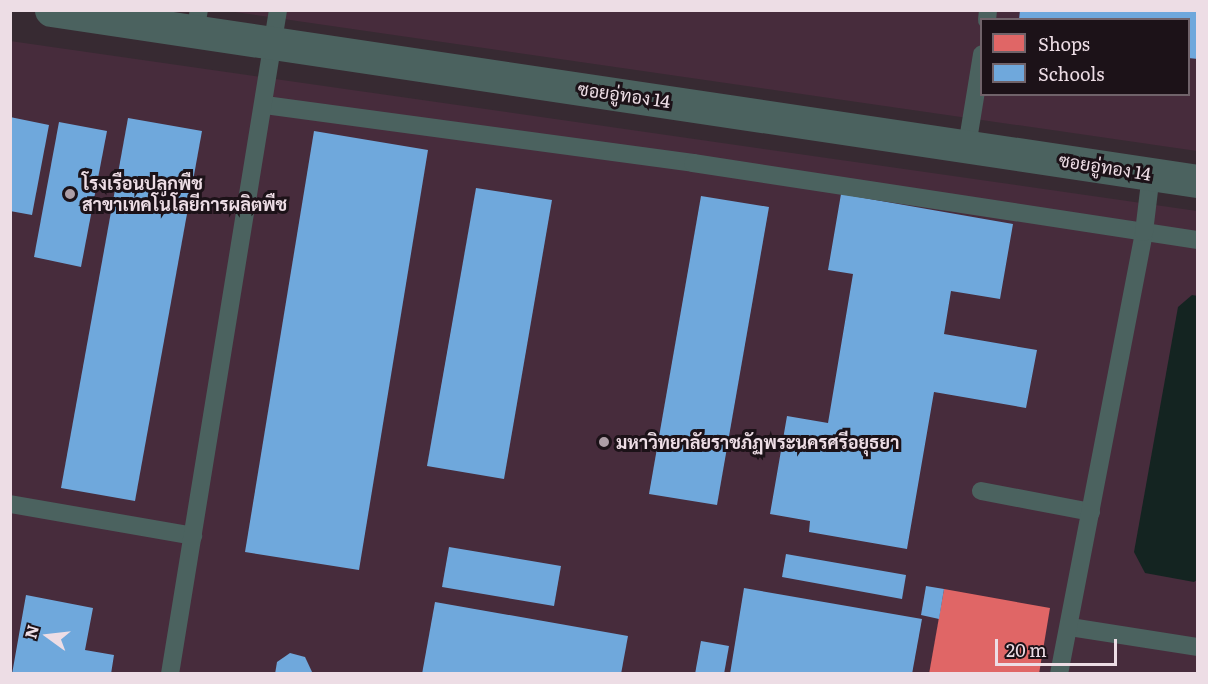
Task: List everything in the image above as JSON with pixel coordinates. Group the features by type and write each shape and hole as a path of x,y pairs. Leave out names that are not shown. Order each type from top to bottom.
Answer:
{"street":[{"name":"ซอยอู่ทอง 14","path":"51,10 197,21 273,43 1197,181"}],"lane":[{"path":"170,674 265,105 278,10"},
{"path":"968,146 980,61"},
{"path":"265,105 693,163 1197,240"},
{"path":"1059,674 1070,627 1144,232 1151,174"},
{"path":"981,491 1091,512"},
{"path":"10,504 193,536"},
{"path":"1070,627 1197,647"}],"shaded area":[{"path":"228,11 1197,11 1197,151"},
{"name":"มหาวิทยาลัยราชภัฏพระนครศรีอยุธยา","path":"10,41 1197,211 1197,673 11,673"},
{"path":"1192,295 1198,296 1198,579 1194,582 1145,573 1134,552 1178,307"}],"building: Shops":[{"path":"944,589 1050,608 1039,674 929,674"}],"building: Schools":[{"path":"1020,10 1198,10 1198,59 1190,58 1190,18 1019,18"},
{"path":"10,117 49,125 32,215 10,211"},
{"path":"128,118 202,131 135,501 61,488"},
{"name":"โรงเรือนปลูกพืช สาขาเทคโนโลยีการผลิตพืช","path":"59,122 107,131 81,267 34,257"},
{"path":"314,131 428,150 359,570 245,552"},
{"path":"476,188 552,200 504,479 427,466"},
{"path":"841,194 1013,224 1000,299 951,291 944,334 1037,350 1026,408 934,392 907,549 809,532 810,521 770,514 787,416 828,423 853,274 828,270"},
{"path":"701,196 769,207 717,505 649,494"},
{"path":"449,547 561,566 554,606 442,587"},
{"path":"786,554 906,575 902,599 782,577"},
{"path":"926,586 944,589 939,619 921,615"},
{"path":"744,588 922,619 912,674 730,674"},
{"path":"26,595 93,608 85,650 114,655 111,674 12,674"},
{"path":"435,602 628,636 621,674 422,674"},
{"path":"701,641 729,646 724,674 695,674"},
{"path":"290,653 305,657 313,674 275,674 277,662"}],"place":[{"name":"โรงเรือนปลูกพืช สาขาเทคโนโลยีการผลิตพืช","path":"70,194"},
{"name":"มหาวิทยาลัยราชภัฏพระนครศรีอยุธยา","path":"604,442"}]}
